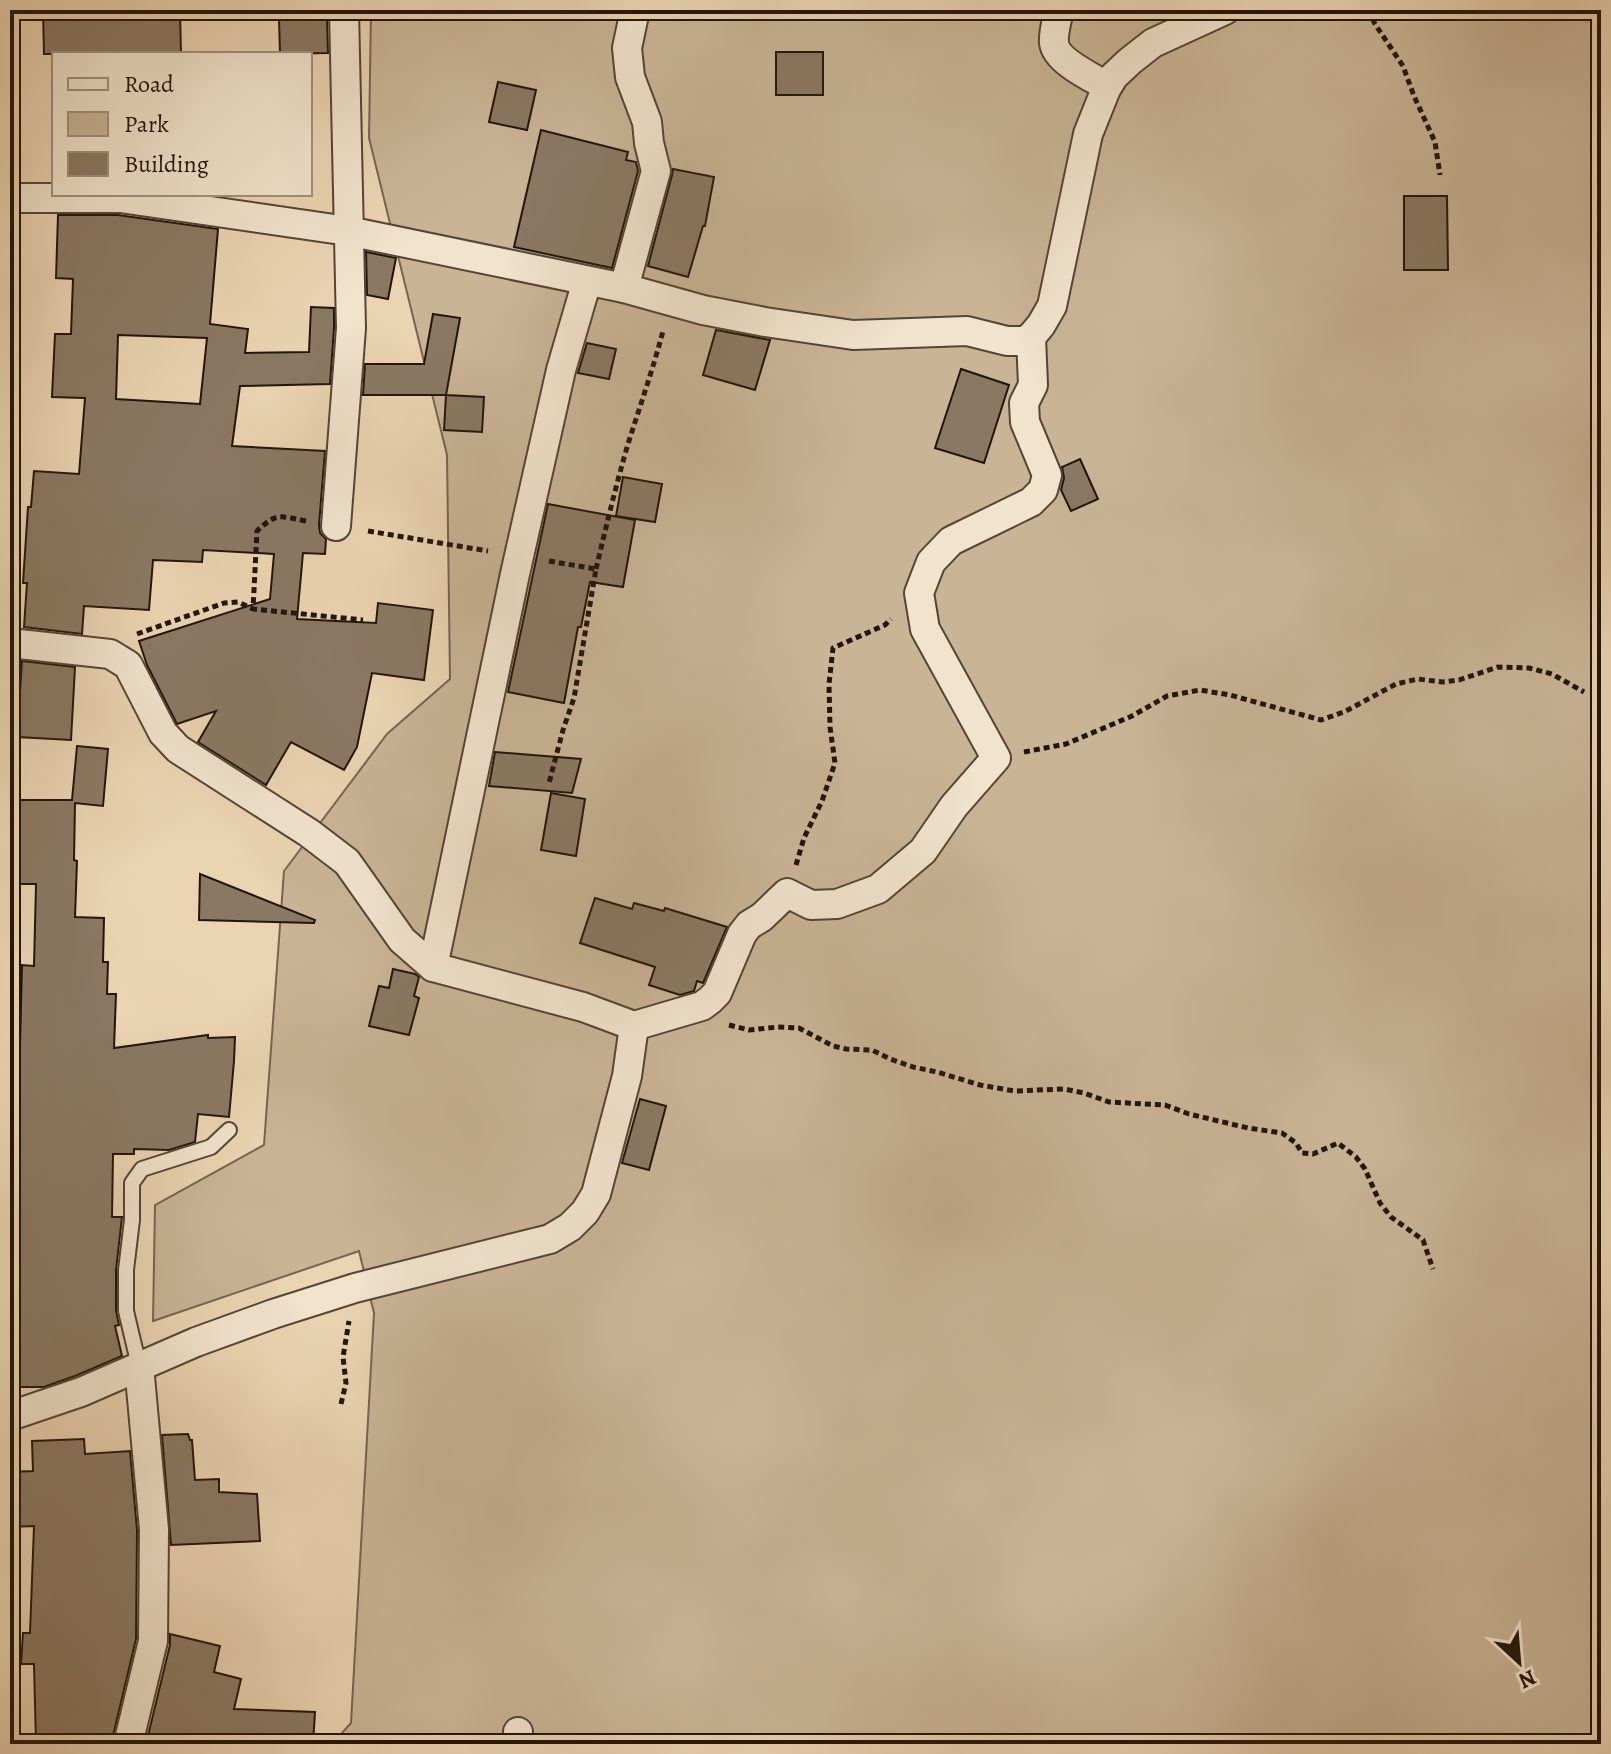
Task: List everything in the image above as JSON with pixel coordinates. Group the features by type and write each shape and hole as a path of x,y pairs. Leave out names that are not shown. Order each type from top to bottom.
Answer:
{"street":[{"path":"336,526 351,328 344,10"},
{"path":"624,288 656,171 647,122 630,77 627,48 635,10"},
{"path":"1059,10 1054,44 1057,51 1106,89"},
{"path":"10,198 120,198 348,231 624,288 703,310 853,335 967,331 1007,341 1024,341 1041,325 1052,306 1088,134 1106,89 1114,76 1153,43 1225,10"},
{"path":"433,967 519,557 561,370 587,281"},
{"path":"10,643 110,654 128,665 163,733 178,749 309,833 347,862 402,940 433,967 583,1007 634,1026 702,1006 717,993 749,925 787,893 811,905 837,904 878,889 923,851 954,806 996,758 925,629 919,593 931,562 951,541 1031,502 1043,490 1047,475 1025,422 1024,403 1033,385 1031,337"},
{"path":"10,1416 81,1392 196,1342 273,1314 355,1288 550,1239 570,1227 585,1212 596,1194 627,1076 634,1026"},
{"path":"128,1744 153,1641 154,1529 139,1366"}],"lane":[{"path":"139,1366 126,1311 132,1183 142,1169 211,1147 229,1130"}],"path":[{"path":"1368,10 1403,66 1435,142 1440,175"},
{"path":"549,783 574,698 596,569 613,498 652,373 670,301"},
{"path":"253,609 257,531 277,516 596,569"},
{"path":"787,893 804,838 822,801 835,763 829,684 833,648 885,625 919,593"},
{"path":"114,657 127,638 224,603 238,602 253,609 363,620"},
{"path":"996,758 1066,744 1132,716 1167,696 1200,690 1321,720 1344,712 1396,684 1418,679 1442,682 1459,680 1498,667 1529,668 1552,674 1584,692"},
{"path":"702,1006 729,1025 749,1030 799,1028 833,1046 872,1050 913,1067 980,1085 1014,1091 1064,1089 1109,1102 1165,1105 1204,1118 1282,1133 1296,1143 1302,1153 1313,1154 1338,1143 1356,1157 1365,1169 1380,1203 1391,1217 1423,1240 1433,1269"},
{"path":"341,1404 346,1383 343,1357 355,1288"}],"green space":[{"path":"371,10 1601,10 1601,1744 332,1744 351,1723 374,1313 359,1251 153,1321 155,1205 264,1145 284,871 387,734 450,679 447,455 369,138"}],"building":[{"path":"43,10 180,10 181,52 44,54"},
{"path":"327,16 328,53 280,52 279,18"},
{"path":"776,52 823,52 823,95 776,95"},
{"path":"498,82 536,90 527,130 489,122"},
{"path":"541,130 628,152 626,160 636,162 638,171 612,268 514,247"},
{"path":"673,169 714,177 705,226 688,277 648,266"},
{"path":"1404,196 1447,196 1448,270 1404,270"},
{"path":"58,215 118,215 218,229 210,324 248,329 245,353 309,352 311,307 334,308 330,384 240,386 232,446 325,451 319,525 320,533 326,539 325,554 303,553 297,619 376,623 378,603 433,610 424,680 372,673 357,747 344,770 291,742 266,785 198,742 216,711 177,724 147,665 139,641 270,599 274,554 203,550 202,562 153,560 149,610 84,606 82,634 24,627 27,583 23,583 28,507 31,507 34,471 79,474 85,398 52,397 55,334 71,334 73,279 56,278","holes":["118,335 207,338 200,404 116,399"]},
{"path":"366,252 396,258 388,299 367,295"},
{"path":"433,314 460,318 446,395 363,395 365,364 424,364"},
{"path":"716,330 770,340 755,390 703,375"},
{"path":"587,343 616,349 609,379 578,373"},
{"path":"961,369 1009,385 984,463 935,448"},
{"path":"446,395 484,397 482,432 444,430"},
{"path":"1080,459 1098,499 1071,511 1061,490 1064,478 1062,467"},
{"path":"623,477 662,484 655,522 616,516"},
{"path":"548,504 635,520 623,587 590,582 564,703 508,692"},
{"path":"22,661 75,667 71,740 17,737"},
{"path":"77,746 108,749 103,806 75,803 75,917 104,918 103,962 108,962 107,994 116,994 114,1048 208,1035 208,1038 235,1037 234,1061 229,1117 198,1114 195,1142 169,1150 134,1149 134,1154 113,1154 112,1217 122,1217 116,1270 119,1325 115,1326 122,1356 44,1387 20,1387 20,1334 10,1334 10,1047 20,1047 22,965 34,966 36,884 10,884 13,800 72,800"},
{"path":"495,752 581,759 572,793 489,786"},
{"path":"551,793 585,799 576,856 541,850"},
{"path":"200,874 315,920 314,923 199,920"},
{"path":"595,898 632,909 634,903 664,911 665,908 727,927 703,983 697,981 694,991 680,995 649,985 655,967 580,943"},
{"path":"393,969 419,977 414,996 419,998 409,1035 369,1026 379,986 389,988"},
{"path":"640,1099 666,1106 649,1170 622,1163"},
{"path":"188,1434 192,1440 195,1480 219,1479 219,1492 257,1494 260,1541 171,1545 162,1435"},
{"path":"84,1439 85,1454 130,1451 137,1530 136,1639 111,1744 36,1744 34,1664 21,1664 23,1633 30,1633 34,1526 10,1527 10,1472 33,1471 32,1441"},
{"path":"170,1634 220,1646 214,1672 241,1679 234,1709 315,1712 313,1744 146,1744"}]}
